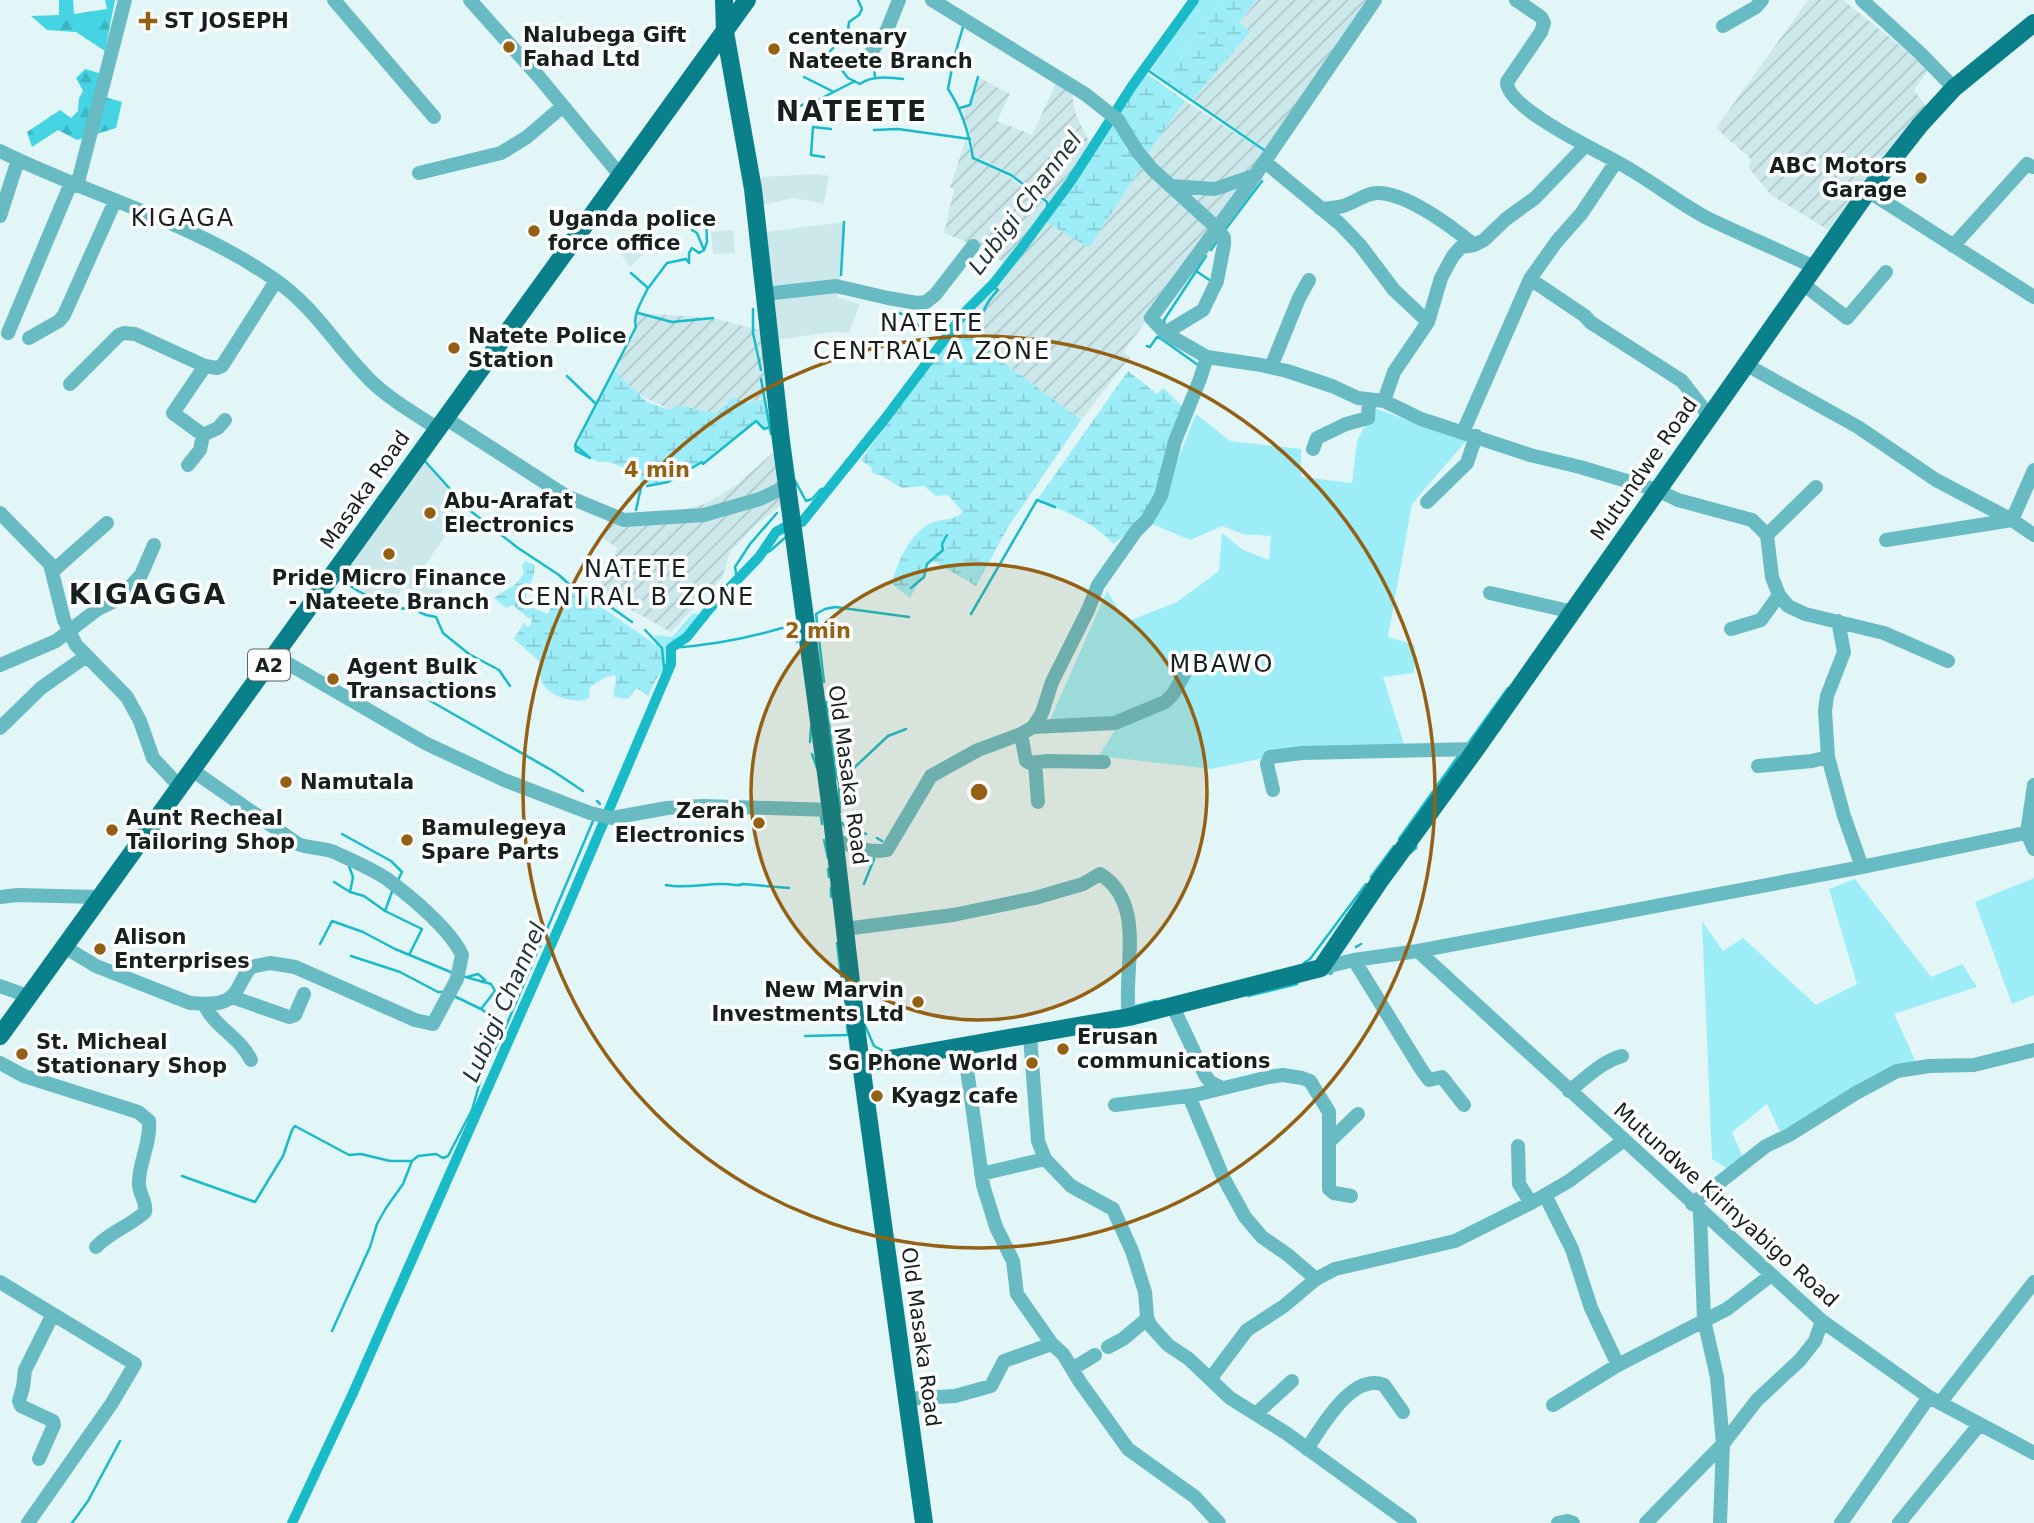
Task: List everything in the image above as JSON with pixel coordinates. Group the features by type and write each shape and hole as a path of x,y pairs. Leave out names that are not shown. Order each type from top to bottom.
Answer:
{"main road":[{"name":"Old Masaka Road","path":"724,0 725,32 753,189 861,1064 924,1523"},
{"name":"A2","path":"620,175 747,0"},
{"name":"Mutundwe Road","path":"1321,968 1868,191 1920,125 1954,89 2034,23"},
{"name":"Masaka Road","path":"0,1036 620,175"},
{"path":"861,1064 1129,1017 1321,968"}],"street":[{"path":"8,333 74,185 125,0"},
{"path":"334,0 434,117"},
{"path":"470,0 620,175"},
{"path":"864,62 887,30 899,0"},
{"path":"932,0 1085,94 1113,116 1136,150 1221,233"},
{"path":"1376,0 1256,175 1221,233 1150,318 1165,333 1206,357 1271,367 1368,400 1384,401 1421,419 1530,455 1580,467 1657,490 1678,500 1752,520 1767,535 1772,577 1779,595 1788,606 1805,614 1884,633 1948,661"},
{"path":"1516,0 1541,17 1544,23 1541,32 1507,82 1507,88 1514,98 1537,116 1678,202 1814,267"},
{"path":"1723,26 1756,7 1762,0"},
{"path":"1862,0 1921,54 1954,89"},
{"path":"419,173 501,153 527,137 563,106"},
{"path":"1384,401 1394,372 1428,322 1441,278 1453,256 1461,247 1484,240 1506,219 1535,198 1585,146"},
{"path":"0,151 221,247 276,281 315,313 377,387 566,496 624,520 704,515 760,499 788,486"},
{"path":"0,216 18,160"},
{"path":"1265,162 1307,194 1352,236 1394,290 1428,322"},
{"path":"1427,502 1467,463 1469,434 1530,279 1557,240 1581,214 1616,162"},
{"path":"1953,246 2027,164 2033,167"},
{"path":"1170,186 1214,189 1256,175"},
{"path":"1868,191 2034,297"},
{"path":"1321,209 1345,206 1370,194 1379,193 1415,206 1474,245"},
{"path":"29,338 59,321 64,315 115,201"},
{"path":"1165,333 1203,310 1217,281 1221,233"},
{"path":"765,294 836,286 888,299 926,302 935,295 973,246"},
{"path":"1802,284 1847,318 1886,272"},
{"path":"1530,279 1590,322 1682,381 1709,416"},
{"path":"1271,367 1309,280"},
{"path":"70,384 124,333 135,334 205,366 216,368 226,361 276,281"},
{"path":"1104,762 1026,761 1027,730 1042,713 1052,682 1098,585 1136,531 1147,520 1161,496 1175,442 1206,357"},
{"path":"1745,364 1858,426 1936,480 2012,520 2034,535"},
{"path":"203,435 173,413 205,366"},
{"path":"1313,449 1317,438 1346,424 1368,418 1368,400"},
{"path":"203,435 218,428 225,420"},
{"path":"188,466 200,450 203,435"},
{"path":"2012,520 2034,470"},
{"path":"1767,535 1816,487"},
{"path":"0,513 47,560 54,571 59,601 69,632 85,657 127,697 140,721 153,758 180,787"},
{"path":"1886,540 2012,520"},
{"path":"54,571 107,523"},
{"path":"0,665 56,641 97,609 119,599 141,575 154,545"},
{"path":"1490,593 1573,612"},
{"path":"1731,629 1761,620 1779,595"},
{"path":"1838,621 1844,652 1827,696 1825,711 1828,757 1843,816 1863,867"},
{"path":"275,656 425,743 563,804 607,817 667,808 703,806 831,810"},
{"path":"0,728 41,688 85,657"},
{"path":"834,840 864,850 887,849 931,776 978,750 1027,730 1115,723 1164,702 1173,694 1184,675"},
{"path":"1273,790 1267,761 1270,757 1302,753 1476,749"},
{"path":"1758,766 1828,757"},
{"path":"1035,762 1038,802"},
{"path":"192,770 298,844 331,851 386,878 431,917 452,940 462,956 457,979 431,1025 286,964 270,963 251,967 232,997"},
{"path":"2034,785 2031,832 2034,849"},
{"path":"1321,968 1863,867 2031,832"},
{"path":"845,929 953,915 1035,898 1083,884 1100,874 1121,895 1129,915 1129,1017"},
{"path":"0,897 99,897"},
{"path":"63,946 96,966 177,999 204,1004 232,997 289,1017 295,1015 304,994"},
{"name":"Mutundwe Kirinyabigo Road","path":"1418,951 1822,1321 1935,1400 2034,1453"},
{"path":"1353,960 1429,1080 1442,1077 1464,1105"},
{"path":"0,986 28,996"},
{"path":"204,1004 214,1019 246,1050 251,1060"},
{"path":"1173,1007 1205,1075 1210,1082 1222,1088"},
{"path":"1030,1035 1038,1142 1045,1159 1071,1186 1113,1209 1125,1233 1145,1292 1150,1325 1168,1345 1189,1359 1230,1398 1257,1413 1410,1523"},
{"path":"964,1047 981,1174 996,1227 1013,1262 1017,1294 1052,1344 1063,1354 1128,1449 1195,1497 1219,1523"},
{"path":"1720,1523 1723,1444 1717,1377 1704,1321 1696,1208 1766,1146 1897,1071 1929,1066 1974,1065 2034,1050"},
{"path":"1569,1091 1609,1060 1622,1056"},
{"path":"0,1063 24,1076 138,1112 148,1119 149,1134 139,1185 146,1205 145,1212 124,1228 107,1236 96,1247"},
{"path":"1115,1105 1189,1096 1283,1075 1310,1081 1329,1112 1329,1189 1334,1193 1351,1196"},
{"path":"1189,1096 1223,1177 1244,1217 1256,1232 1315,1279"},
{"path":"1329,1142 1358,1114"},
{"path":"1211,1378 1247,1330 1284,1306 1315,1279 1335,1269 1455,1241 1569,1181 1623,1141"},
{"path":"1518,1146 1519,1184 1531,1203"},
{"path":"981,1174 1045,1159"},
{"path":"1545,1195 1572,1249 1591,1308 1618,1366"},
{"path":"1553,1405 1618,1366 1727,1309 1770,1276"},
{"path":"0,1282 135,1364 112,1403 28,1523"},
{"path":"1841,1523 1935,1400 2034,1282"},
{"path":"39,1459 54,1425 49,1417 21,1406 19,1401 25,1370 52,1316"},
{"path":"1073,1369 1123,1339 1147,1319"},
{"path":"1646,1523 1723,1444 1757,1400 1800,1360 1815,1341 1822,1321"},
{"path":"905,1399 955,1396 991,1386 1004,1361 1052,1344"},
{"path":"1257,1413 1292,1381"},
{"path":"1307,1449 1331,1411 1352,1391 1375,1383 1384,1385 1403,1412"},
{"path":"1899,1523 1979,1425"},
{"path":"1558,1523 1573,1523"}],"shaded area":[{"path":"1256,0 1372,0 1266,150 1193,99 1250,31 1239,24"},
{"path":"1808,0 1843,0 1929,69 1914,90 1927,108 1832,232 1771,195 1749,168 1751,159 1716,128"},
{"path":"978,77 1010,94 997,121 1032,135 1057,81 1071,90 1076,115 1091,145 1050,206 1049,202 1009,172 974,156 963,110 970,105"},
{"path":"1185,101 1263,151 1265,157 1219,223 1146,156"},
{"path":"966,139 973,159 1009,177 1046,204 1047,211 1006,264 986,250 944,233 954,190 950,187"},
{"path":"1142,166 1215,228 1123,352 1130,357 1081,420 1000,360 984,345 982,329 969,317 999,283 1045,221 1089,248"},
{"path":"817,174 829,176 824,204 794,198 763,205 761,177"},
{"path":"844,222 845,241 840,283 772,291 766,232"},
{"path":"638,228 653,245 630,267 617,248"},
{"path":"733,230 735,253 713,254 711,232"},
{"path":"839,292 837,297 860,304 849,333 833,332 775,340 772,296"},
{"path":"637,313 713,318 763,331 769,398 748,402 749,404 726,402 715,413 670,410 635,392 614,371 636,327 634,321"},
{"path":"775,451 783,504 757,524 730,552 722,578 671,632 597,591 618,548 601,537 609,522 643,520 705,504 735,486"},
{"path":"424,460 468,509 423,568 446,584 435,604 423,600 404,586 387,612 337,577"}],"green space":[{"path":"59,0 73,0 74,14 107,9 105,0 115,0 105,51 76,32 47,30 31,16 59,15"},
{"path":"1198,0 1221,0 1165,80 1151,70"},
{"path":"1221,0 1256,0 1239,23 1251,31 1193,99 1165,80"},
{"path":"85,69 99,73 105,97 122,102 116,128 77,140 58,130 32,147 27,132 60,110 71,118 78,111 79,98 83,91 76,78"},
{"path":"1146,73 1185,101 1146,156 1118,115"},
{"path":"1114,121 1126,149 1142,166 1089,248 1045,221"},
{"path":"969,317 982,329 984,345 1000,360 1081,420 1008,527 976,586 931,560 910,598 892,584 906,549 924,527 936,521 954,518 963,512 948,495 936,496 924,486 902,488 872,473 871,467 861,460"},
{"path":"614,371 647,402 670,410 677,405 715,413 733,398 746,403 765,399 770,427 764,429 756,421 735,440 684,472 653,484 642,483 639,474 609,462 599,462 576,451 585,427 583,428"},
{"path":"1128,371 1157,394 1163,388 1184,408 1163,477 1145,519 1113,544 1088,524 1037,500"},
{"path":"1374,408 1466,441 1412,504 1388,637 1415,645 1414,673 1383,677 1404,744 1313,748 1211,769 1099,756 1115,730 1049,722 1107,591 1126,622 1177,602 1219,571 1222,533 1243,550 1269,560 1271,536 1243,534 1222,526 1190,540 1152,524 1196,414 1230,441 1301,449 1301,477 1352,483 1357,441"},
{"path":"525,561 534,565 534,574 523,604 548,614 553,601 567,588 580,592 656,645 654,635 672,637 693,613 704,616 687,637 671,648 670,664 658,676 648,696 637,688 628,699 614,697 615,675 590,687 589,698 577,701 564,698 547,689 541,678 539,661 514,639 525,621 525,626 530,626 531,618 513,605 506,608 494,598 516,584 524,573 522,566"},
{"path":"2034,878 2034,995 2012,1004 1975,902"},
{"path":"1855,879 1931,977 1962,964 1977,987 1894,1014 1915,1060 1781,1134 1767,1104 1732,1132 1743,1158 1727,1168 1712,1159 1702,921 1723,951 1743,938 1816,1005 1857,984 1829,889"}],"waterway":[{"path":"842,38 848,30 849,22 859,15 862,9 858,0"},
{"name":"Lubigi Channel","path":"802,522 884,420 966,311 994,283 1023,246 1071,181 1132,86 1194,0"},
{"path":"963,27 948,89 964,122 973,158 1011,175 1047,202 1048,213"},
{"path":"834,47 819,63 841,69 848,78 860,84 875,78 903,79"},
{"path":"870,62 874,67 875,78"},
{"path":"1146,69 1264,150"},
{"path":"804,77 832,91"},
{"path":"960,108 970,105 978,77"},
{"path":"778,113 818,100 855,81"},
{"path":"824,157 811,155 813,127 831,129"},
{"path":"874,130 898,129 970,139"},
{"path":"1225,230 1262,181"},
{"path":"704,250 707,242 706,212"},
{"path":"841,275 844,222"},
{"path":"649,287 667,263 686,259 689,263 692,248 699,253 704,250 697,233 692,230"},
{"path":"1211,250 1217,241"},
{"path":"1165,324 1164,320 1206,256"},
{"path":"1196,271 1211,281"},
{"path":"575,445 590,458 576,451 575,445 636,327 637,312 648,288 631,273"},
{"path":"980,327 985,307 998,290 992,286"},
{"path":"753,309 753,333 761,370"},
{"path":"897,312 923,329"},
{"path":"638,313 672,322 713,318"},
{"path":"1147,346 1150,347 1157,337 1160,338 1198,365"},
{"path":"567,376 595,403"},
{"path":"761,379 771,434"},
{"path":"647,486 668,482 702,462 703,464 756,421 764,429 770,427"},
{"path":"424,460 468,509 518,548 570,585 588,591 632,622"},
{"path":"794,479 806,501 812,499 821,489 828,489"},
{"path":"636,510 642,483"},
{"path":"971,614 1037,500 1055,507"},
{"path":"737,578 735,567 750,544 777,513"},
{"name":"Lubigi Channel","path":"292,1523 353,1393 562,920 671,664 671,648 687,637 711,607 759,557 776,532 787,526"},
{"path":"911,588 924,577 927,564 943,550 942,544 947,535"},
{"path":"759,557 787,536"},
{"path":"340,579 393,608 413,609 436,617 443,633 469,654 499,670 510,686"},
{"path":"824,682 816,614 835,607 909,617"},
{"path":"671,648 735,640 798,623"},
{"path":"795,624 797,642"},
{"path":"645,630 662,648 665,677"},
{"path":"430,683 426,692 427,699 583,791"},
{"path":"1467,745 1508,688"},
{"path":"826,702 839,782"},
{"path":"810,742 811,727"},
{"path":"840,812 839,782 888,736 906,729"},
{"path":"812,754 817,768"},
{"path":"1399,839 1459,755"},
{"path":"597,801 600,804"},
{"path":"821,816 822,824"},
{"path":"332,1331 370,1247 377,1224 403,1184 412,1161 418,1156 448,1156 472,1110 482,1075 506,1026 593,821"},
{"path":"842,823 851,829"},
{"path":"859,831 866,834"},
{"path":"342,834 391,861 402,872 398,880"},
{"path":"877,838 882,841"},
{"path":"824,840 828,858"},
{"path":"1410,853 1416,848 1416,842"},
{"path":"1371,877 1394,846"},
{"path":"864,884 874,859"},
{"path":"349,866 353,877 350,892"},
{"path":"828,869 829,877"},
{"path":"334,882 422,929 409,955"},
{"path":"666,885 743,884 789,888"},
{"path":"1304,963 1310,959 1366,884"},
{"path":"831,888 831,897"},
{"path":"385,911 393,889"},
{"path":"320,944 332,921 363,932 395,949 453,973"},
{"path":"837,943 842,983"},
{"path":"1356,947 1361,944"},
{"path":"351,956 400,972 438,992 444,992"},
{"path":"467,977 478,974 485,980 482,982"},
{"path":"462,976 491,984 495,991 481,1009"},
{"path":"1248,996 1297,984"},
{"path":"454,996 481,1009 506,1026"},
{"path":"1132,1007 1156,1001"},
{"path":"805,1036 848,1035 845,1008"},
{"path":"864,1023 874,1046 882,1050"},
{"path":"182,1176 255,1202 283,1156 295,1126 349,1155 361,1154 390,1161 412,1161"},
{"path":"72,1523 88,1501 120,1441"}],"place":[{"name":"ST JOSEPH","path":"148,21"},
{"name":"Nalubega Gift Fahad Ltd","path":"509,47"},
{"name":"centenary Nateete Branch","path":"774,49"},
{"name":"ABC Motors Garage","path":"1921,178"},
{"name":"Uganda police force office","path":"534,231"},
{"name":"Natete Police Station","path":"454,348"},
{"name":"Abu-Arafat Electronics","path":"430,513"},
{"name":"Pride Micro Finance - Nateete Branch","path":"389,554"},
{"name":"Agent Bulk Transactions","path":"333,679"},
{"name":"Namutala","path":"286,782"},
{"name":"Zerah Electronics","path":"759,823"},
{"name":"Aunt Recheal Tailoring Shop","path":"112,830"},
{"name":"Bamulegeya Spare Parts","path":"407,840"},
{"name":"Alison Enterprises","path":"100,949"},
{"name":"New Marvin Investments Ltd","path":"918,1002"},
{"name":"Erusan communications","path":"1063,1049"},
{"name":"St. Micheal Stationary Shop","path":"22,1054"},
{"name":"SG Phone World","path":"1032,1063"},
{"name":"Kyagz cafe","path":"877,1096"}],"district":[{"name":"NATEETE","path":"852,111"},
{"name":"KIGAGA","path":"183,218"},
{"name":"NATETE CENTRAL A ZONE","path":"932,337"},
{"name":"NATETE CENTRAL B ZONE","path":"636,583"},
{"name":"KIGAGGA","path":"148,594"},
{"name":"MBAWO","path":"1222,664"}]}
